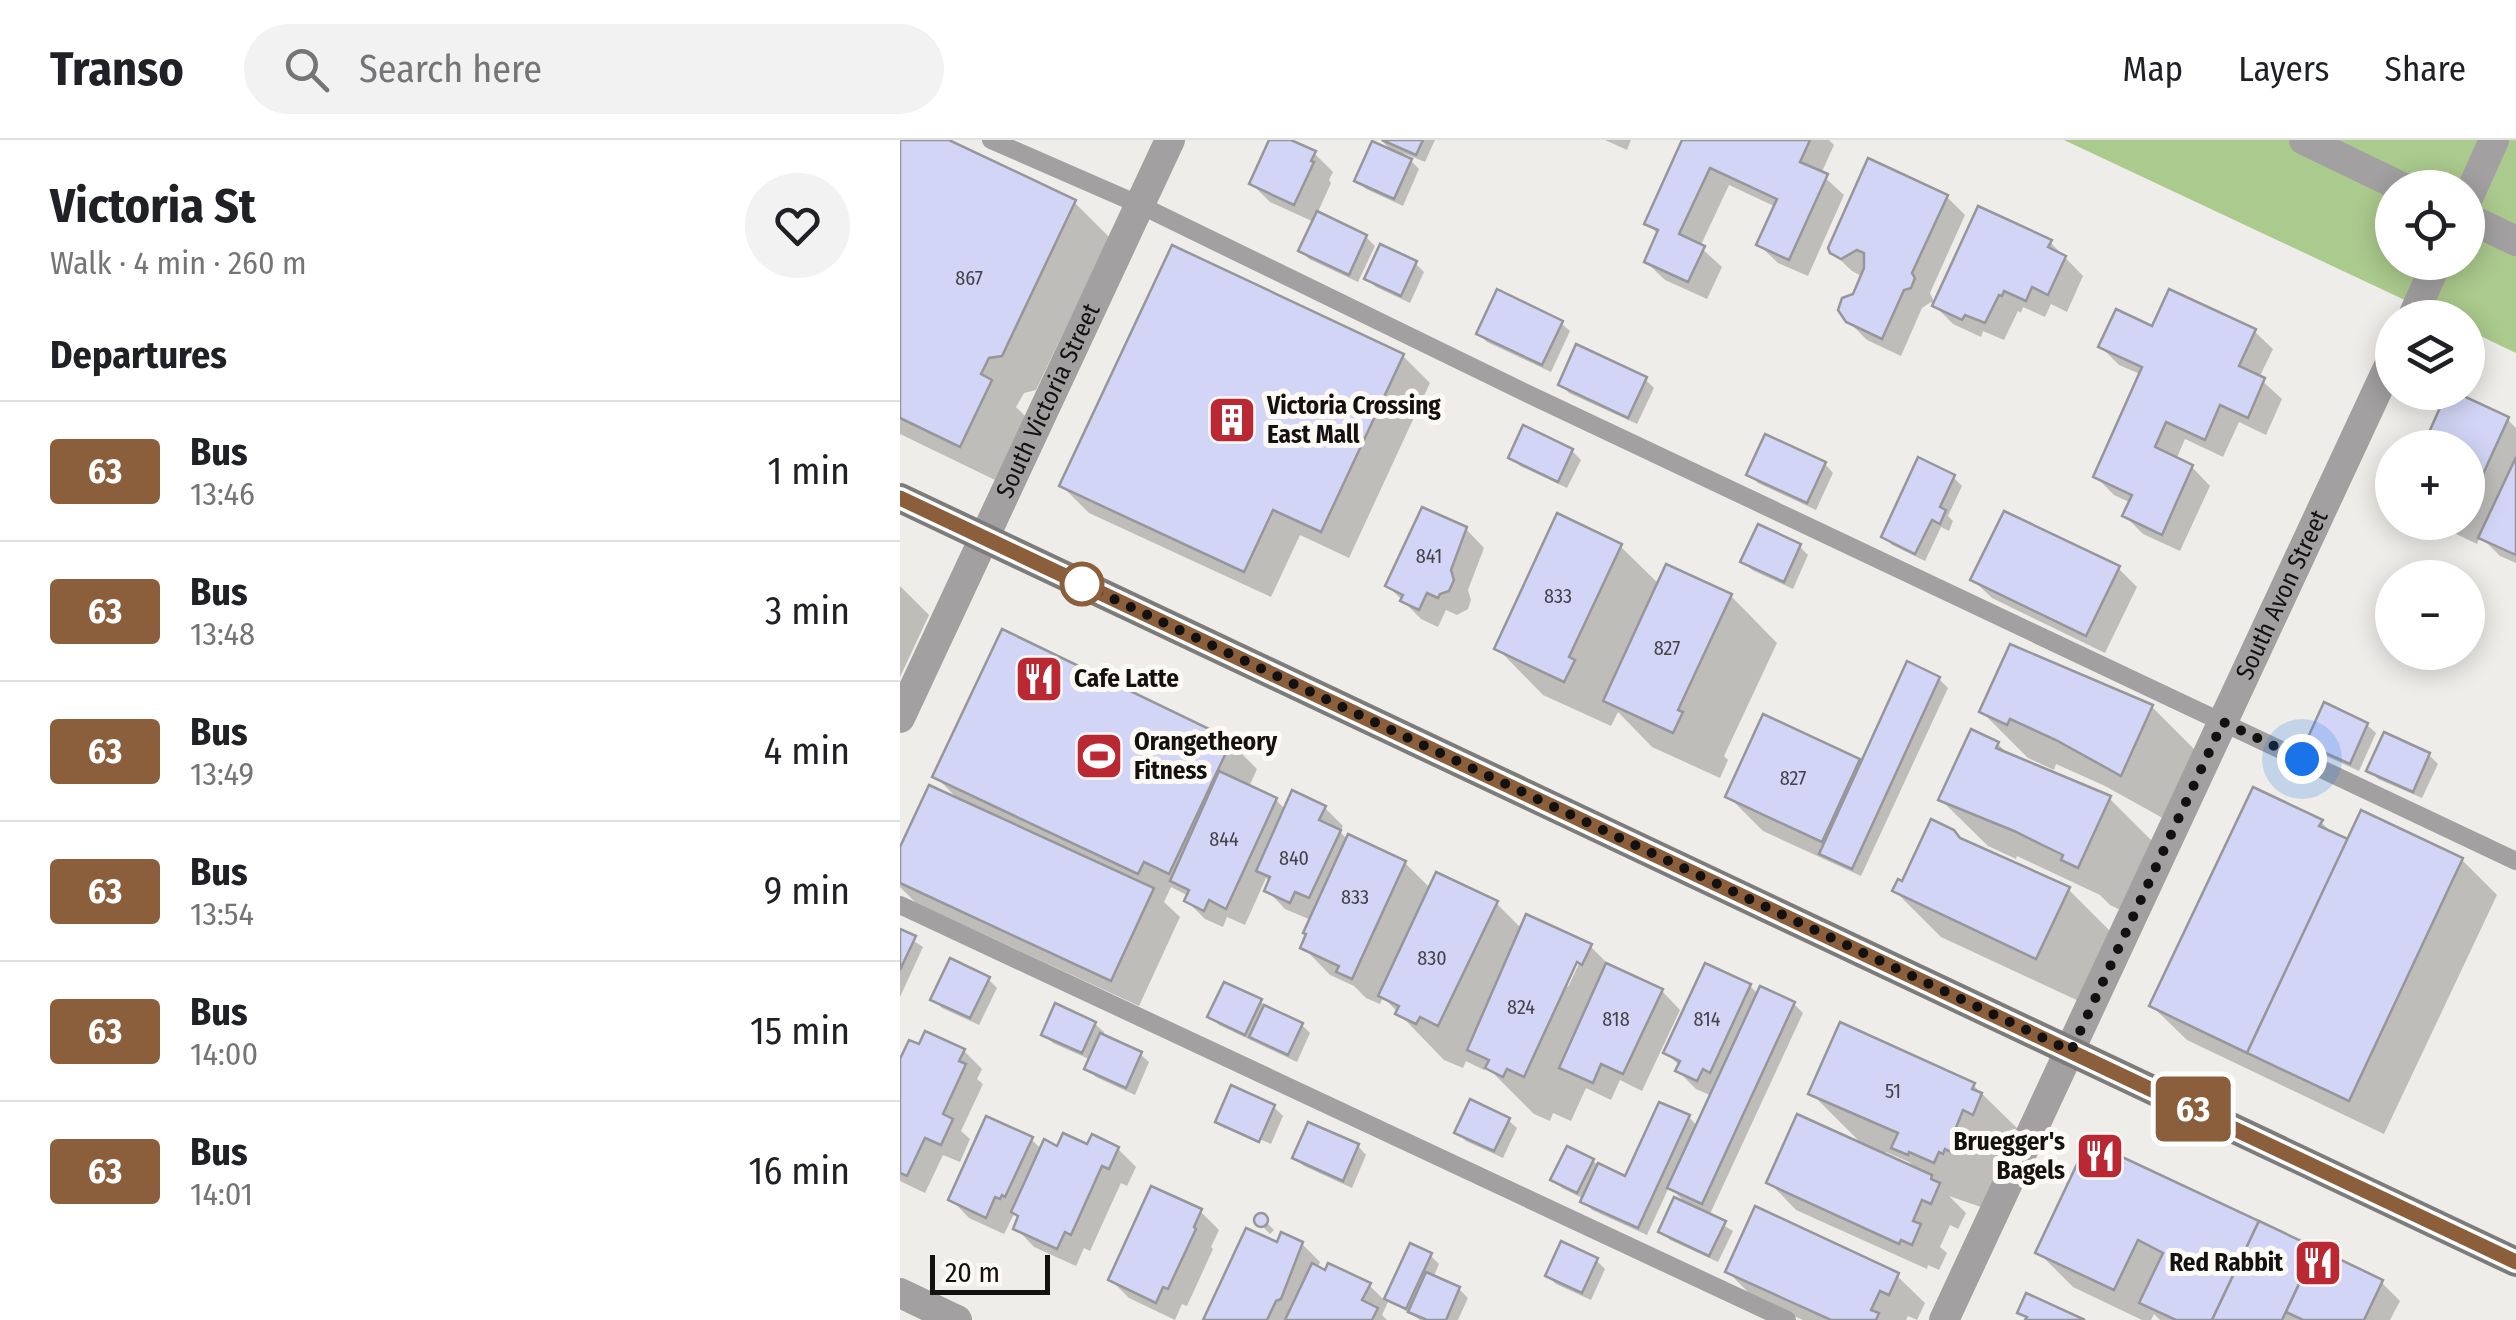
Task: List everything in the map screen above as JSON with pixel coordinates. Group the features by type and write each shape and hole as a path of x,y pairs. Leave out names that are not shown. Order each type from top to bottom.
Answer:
{"main road":[{"path":"900,498 2516,1262"}],"street":[{"name":"South Victoria Street","path":"900,718 1170,140"},
{"path":"2304,140 2375,174"},
{"path":"2481,170 2494,140"},
{"path":"2485,226 2516,240"},
{"name":"South Avon Street","path":"1944,1320 2375,396"},
{"path":"900,1293 957,1320"}],"lane":[{"path":"991,140 1140,204 1627,442 2516,861"},
{"path":"900,905 1787,1320"}],"green space":[{"path":"2064,140 2516,140 2516,353 2485,338 2485,300 2405,300"}],"building":[{"path":"900,140 949,140 1076,200 1002,356 989,358 981,374 992,380 960,447 900,418"},
{"path":"1269,140 1291,140 1316,151 1294,205 1249,184"},
{"path":"1382,140 1423,140 1416,155"},
{"path":"1682,140 1810,140 1800,162 1828,174 1789,260 1756,245 1777,199 1710,168 1679,234 1705,246 1688,282 1644,262 1658,230 1644,224"},
{"path":"1372,141 1412,159 1394,199 1354,181"},
{"path":"1868,158 1948,195 1912,273 1915,278 1911,288 1904,290 1882,339 1846,322 1838,310 1842,298 1853,294 1864,268 1864,253 1857,250 1841,259 1828,248"},
{"path":"1978,206 2052,240 2048,247 2066,256 2048,295 2032,287 2026,301 2004,291 1985,323 1965,315 1962,320 1932,306"},
{"path":"1317,211 1367,235 1349,275 1298,251"},
{"path":"1380,244 1417,261 1401,296 1364,279"},
{"name":"Victoria Crossing East Mall","path":"1172,245 1404,354 1321,532 1273,510 1244,572 1059,486"},
{"path":"1497,289 1563,321 1542,365 1476,334"},
{"path":"2169,289 2256,329 2239,366 2265,378 2248,418 2220,405 2205,440 2166,422 2155,447 2193,465 2162,535 2122,516 2132,495 2093,477 2142,367 2098,347 2116,309 2152,326"},
{"path":"1576,344 1647,377 1628,418 1558,385"},
{"path":"2485,406 2509,417 2485,470 2485,430 2430,430 2439,410 2485,410"},
{"path":"1523,425 1573,449 1558,482 1508,458"},
{"path":"1765,434 1826,462 1807,503 1746,475"},
{"path":"1918,457 1955,475 1940,507 1946,510 1940,524 1932,520 1915,554 1881,537"},
{"path":"2516,457 2516,555 2482,540 2485,523"},
{"path":"1422,507 1467,527 1451,570 1454,580 1449,591 1438,598 1427,593 1419,610 1400,601 1403,595 1385,586"},
{"path":"2004,511 2120,566 2086,636 1970,580"},
{"path":"1557,513 1622,544 1569,657 1575,660 1564,682 1494,649"},
{"path":"1758,524 1801,544 1784,582 1740,562"},
{"path":"1666,564 1732,594 1678,710 1683,712 1673,733 1603,701"},
{"path":"1002,629 1232,740 1169,874 1144,862 1138,874 932,777"},
{"path":"2010,644 2153,705 2121,776 2010,719 2007,725 1979,712"},
{"path":"1907,661 1940,677 1852,869 1819,854"},
{"path":"2324,702 2368,723 2350,764 2305,744"},
{"path":"1763,714 1860,759 1822,842 1725,797"},
{"path":"1971,729 1999,742 1996,748 2111,796 2078,868 2061,860 2063,855 2014,831 1938,800"},
{"path":"2384,732 2430,753 2413,792 2366,771"},
{"path":"1219,771 1277,798 1226,909 1209,900 1204,911 1184,901 1189,890 1170,881"},
{"path":"929,785 1154,888 1111,981 900,883 900,847"},
{"path":"2253,787 2323,820 2319,826 2348,839 2247,1053 2149,1006"},
{"path":"1292,790 1326,806 1319,820 1341,830 1309,898 1295,892 1290,903 1264,891 1270,877 1256,871"},
{"path":"2361,810 2463,858 2349,1101 2247,1053"},
{"path":"1931,819 1954,830 1960,838 2070,887 2036,959 1892,891 1898,879 1902,881"},
{"path":"1348,834 1406,861 1352,979 1336,972 1339,966 1300,948 1306,934 1303,933"},
{"path":"1436,872 1498,901 1438,1026 1420,1017 1416,1024 1395,1014 1399,1006 1378,996"},
{"path":"1526,914 1592,944 1582,965 1577,962 1524,1077 1507,1069 1503,1077 1485,1068 1489,1060 1467,1050"},
{"path":"900,929 916,936 900,970"},
{"path":"950,958 990,977 970,1018 930,1000"},
{"path":"1606,963 1663,989 1623,1074 1601,1064 1593,1083 1559,1068"},
{"path":"1705,963 1751,984 1710,1073 1703,1069 1697,1081 1675,1071 1680,1061 1663,1053"},
{"path":"1224,982 1262,999 1245,1035 1207,1017"},
{"path":"1760,986 1795,1002 1702,1204 1667,1188"},
{"path":"1055,1003 1096,1022 1082,1053 1041,1035"},
{"path":"1264,1005 1303,1023 1288,1055 1249,1037"},
{"path":"1840,1022 1975,1083 1972,1089 1982,1093 1973,1115 1963,1110 1955,1130 1962,1133 1953,1153 1945,1149 1943,1154 1939,1152 1934,1163 1909,1152 1908,1155 1891,1148 1898,1133 1808,1094"},
{"path":"925,1031 965,1049 959,1061 966,1064 943,1114 953,1119 941,1145 925,1138 907,1176 900,1173 900,1059 909,1040 919,1044"},
{"path":"1100,1033 1142,1052 1126,1088 1084,1069"},
{"path":"1231,1085 1275,1105 1259,1142 1215,1122"},
{"path":"1470,1099 1510,1118 1494,1151 1454,1133"},
{"path":"1659,1102 1690,1115 1638,1228 1580,1202 1598,1163 1625,1176"},
{"path":"1797,1114 1932,1175 1931,1179 1940,1183 1931,1204 1922,1200 1913,1221 1921,1224 1912,1245 1901,1240 1899,1244 1766,1183"},
{"path":"986,1116 1033,1137 1005,1197 995,1197 986,1218 948,1200"},
{"path":"1308,1122 1359,1144 1343,1181 1292,1158"},
{"path":"1063,1133 1087,1144 1092,1134 1119,1147 1109,1169 1102,1166 1071,1235 1065,1232 1057,1249 1013,1229 1018,1216 1011,1212 1044,1139 1057,1146"},
{"path":"2088,1141 2259,1221 2212,1320 2176,1320 2139,1303 2163,1253 2138,1240 2114,1290 2035,1253"},
{"path":"1567,1146 1594,1159 1577,1193 1550,1180"},
{"path":"1151,1186 1202,1209 1168,1289 1163,1287 1156,1303 1108,1280"},
{"path":"1674,1197 1726,1221 1709,1256 1658,1232"},
{"path":"1755,1206 1899,1273 1889,1295 1880,1291 1871,1310 1879,1313 1876,1320 1831,1320 1725,1272"},
{"path":"1261,1213 1268,1220 1261,1227 1254,1220"},
{"path":"2259,1221 2316,1248 2282,1320 2212,1320"},
{"path":"1246,1228 1277,1242 1281,1232 1303,1242 1281,1299 1276,1301 1267,1320 1203,1320"},
{"path":"1561,1241 1598,1258 1582,1293 1545,1276"},
{"path":"1410,1243 1432,1253 1406,1309 1384,1299"},
{"path":"2316,1248 2383,1280 2364,1320 2303,1320 2286,1312"},
{"path":"1312,1263 1325,1270 1328,1263 1371,1283 1362,1300 1378,1308 1372,1320 1285,1320"},
{"path":"1426,1272 1460,1287 1446,1320 1427,1320 1408,1312"},
{"path":"2026,1293 2085,1320 2025,1320 2027,1317 2017,1313"}],"bus line":[{"name":"63","path":"900,498 2516,1262"}],"place":[{"name":"Victoria Crossing East Mall","path":"1232,420"},
{"name":"Cafe Latte","path":"1039,679"},
{"name":"Orangetheory Fitness","path":"1099,756"},
{"name":"Bruegger's Bagels","path":"2100,1156"},
{"name":"Red Rabbit","path":"2318,1263"}],"route":[{"path":"1082,584 2071,1051 2223,722 2302,759"}]}
